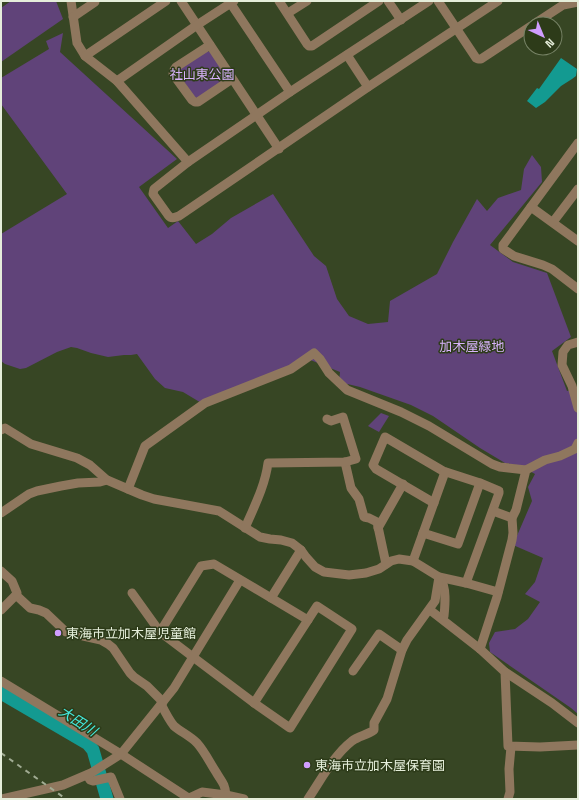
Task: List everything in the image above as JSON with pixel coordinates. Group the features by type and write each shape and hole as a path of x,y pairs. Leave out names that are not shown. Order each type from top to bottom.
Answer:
{"street":[{"path":"71,1 77,43 85,56 117,81 188,162"},
{"path":"73,17 96,1"},
{"path":"85,56 166,1"},
{"path":"181,1 279,149"},
{"path":"279,1 309,46 312,46 379,1"},
{"path":"288,13 306,1"},
{"path":"388,1 401,20"},
{"path":"429,1 290,92 188,162 154,189 153,194 170,218 179,216 368,87 498,1"},
{"path":"438,1 478,59 481,59 523,31"},
{"path":"117,81 232,2 290,92"},
{"path":"545,16 562,3 578,2"},
{"path":"210,45 176,67 173,74 195,102 198,102 232,79"},
{"path":"347,55 368,87"},
{"path":"578,143 503,245 503,249 514,256 552,269 578,289"},
{"path":"553,222 578,189"},
{"path":"531,207 578,241"},
{"path":"578,342 568,345 563,352 562,365 572,386 578,408"},
{"path":"128,489 145,446 205,403 291,369 314,353 320,359 328,373 347,390 401,412 429,426 492,464 500,467 526,470 545,460 560,456 575,449 578,443"},
{"path":"245,528 262,490 267,474 268,463 345,462 356,459 343,417 331,421 327,419"},
{"path":"2,428 31,444 77,458 90,466 107,480 154,500 219,511 260,537 292,543 301,550 315,567 324,572 349,575 366,573 379,569 391,561 413,561 439,577 498,592"},
{"path":"434,502 376,469 373,465 385,436 445,472 480,483 499,491 466,583"},
{"path":"345,462 351,488 359,500 364,517 377,522 386,564"},
{"path":"480,649 498,592 512,540 512,518 516,510 526,470"},
{"path":"413,561 445,472"},
{"path":"1,513 29,494 37,491 72,484 107,480"},
{"path":"423,533 458,544 480,483"},
{"path":"378,528 403,484"},
{"path":"493,511 512,518"},
{"path":"271,598 301,550"},
{"path":"160,632 201,566 214,564 308,620"},
{"path":"1,571 12,581 17,593 16,596 1,610"},
{"path":"308,799 342,750 352,741 369,734 374,730 374,723 387,699 402,650 407,640 436,601 439,577"},
{"path":"439,577 443,583 444,589 444,616"},
{"path":"2,799 29,796 63,784 89,774 121,754 181,678 240,580"},
{"path":"132,593 160,632 254,703 290,728 352,629 317,606 254,703"},
{"path":"16,596 30,608 46,613 66,632 102,640 113,648 130,673 147,686 162,703 175,727 196,743 202,750 226,788 226,795"},
{"path":"430,610 480,649 505,672 552,703 578,723"},
{"path":"353,671 379,634 402,650"},
{"path":"505,672 508,746 540,748 578,745"},
{"path":"1,681 121,754 189,799 202,792 244,799"},
{"path":"508,799 510,792 509,769 511,746"},
{"path":"89,774 90,780 94,782 111,777 120,799"}],"green space":[{"path":"11,1 56,1 63,19 1,62 1,8"},
{"name":"加木屋緑地","path":"63,33 60,52 177,159 139,187 168,228 178,221 196,244 212,234 231,218 273,194 314,256 326,266 337,299 349,316 368,324 388,322 390,301 437,274 477,199 487,211 498,198 521,190 524,169 532,155 541,167 542,182 490,245 513,262 547,273 571,337 552,351 567,391 578,388 578,714 490,652 489,643 495,632 515,629 528,619 540,602 525,594 535,582 543,558 513,545 532,501 528,487 535,474 521,466 505,463 433,416 411,405 360,387 339,382 340,372 308,359 203,404 183,392 165,388 155,379 137,354 108,357 71,347 57,352 26,368 20,369 5,364 1,361 1,234 67,194 1,104 1,78 49,49 46,41"},
{"name":"社山東公園","path":"207,51 211,52 226,76 225,80 197,98 193,96 178,72 179,68"},
{"path":"381,413 389,416 379,432 368,426"}],"water":[{"path":"561,58 577,69 576,76 561,86 545,102 536,108 527,101 537,88 539,89"}],"waterway":[{"name":"大田川","path":"1,693 88,744 93,750 107,799"}],"railway":[{"path":"1,753 66,799"}],"place":[{"name":"東海市立加木屋児童館","path":"58,633"},
{"name":"東海市立加木屋保育園","path":"307,765"}]}
